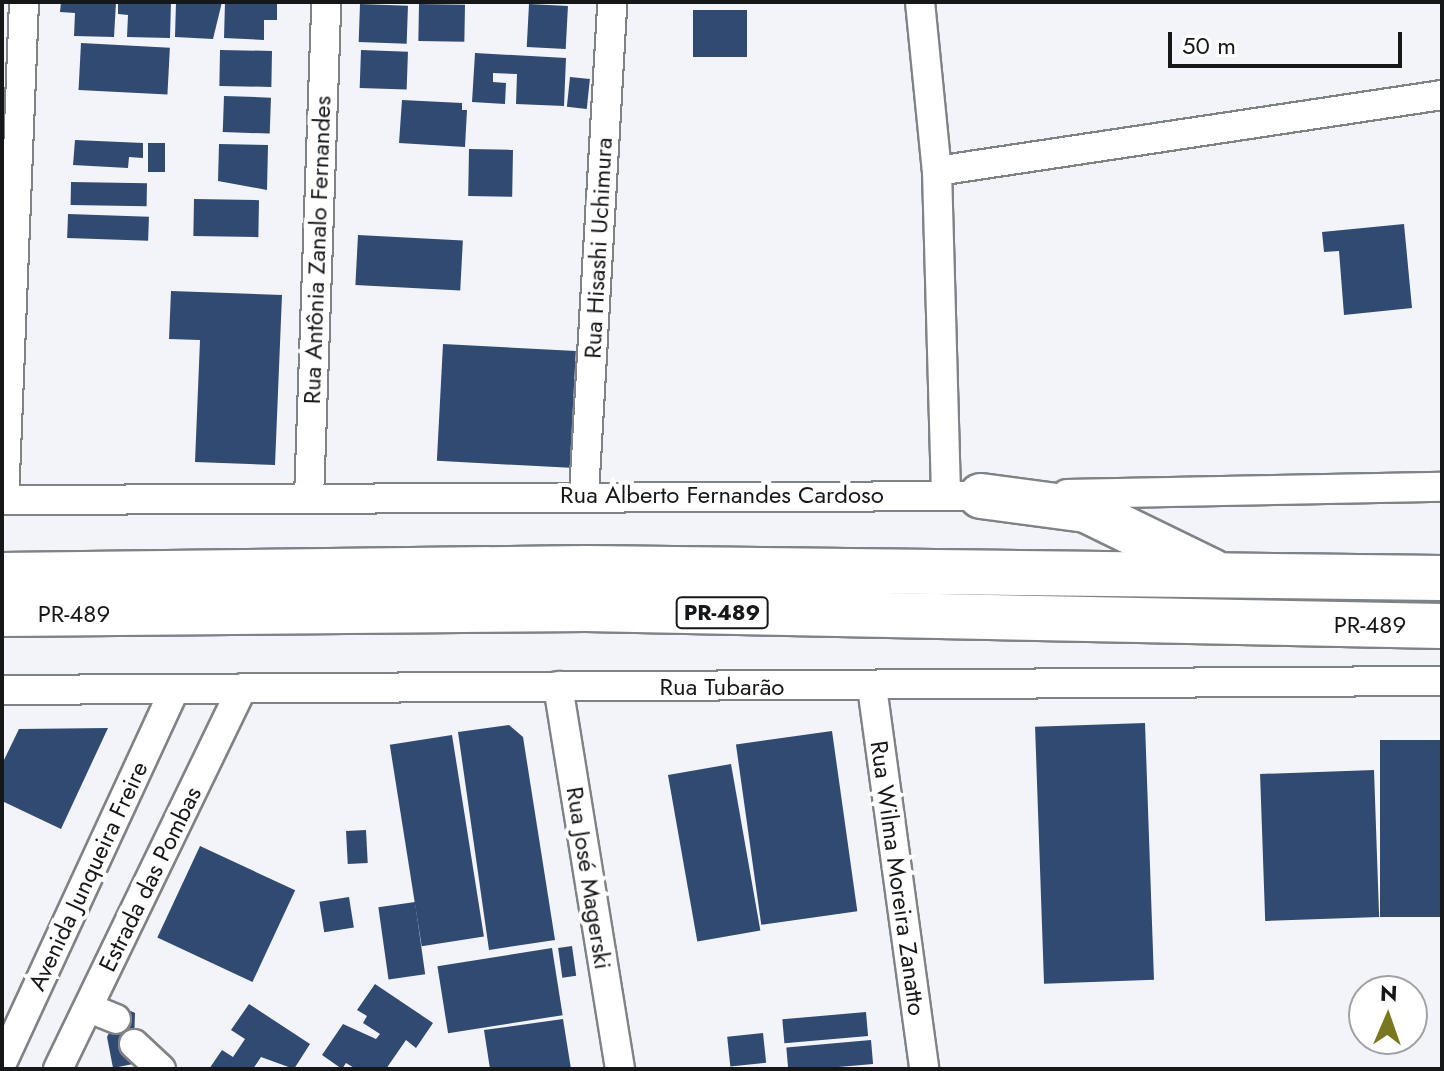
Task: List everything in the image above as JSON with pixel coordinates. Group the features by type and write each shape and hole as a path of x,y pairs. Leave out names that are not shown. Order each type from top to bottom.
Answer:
{"main road":[{"path":"963,496 1086,510 1219,575"},
{"name":"PR-489","path":"2,575 586,568 1442,578"},
{"name":"PR-489","path":"2,614 586,609 1442,626"}],"street":[{"path":"3,500 24,2"},
{"name":"Rua Antônia Zanalo Fernandes","path":"309,498 326,2"},
{"name":"Rua Hisashi Uchimura","path":"584,494 612,2"},
{"path":"920,2 963,496"},
{"path":"937,171 1442,95"},
{"name":"Rua Alberto Fernandes Cardoso","path":"3,500 584,494 963,496 1442,487"},
{"name":"Rua Tubarão","path":"2,690 872,687 1442,681"},
{"name":"Rua José Magerski","path":"558,686 620,1069"},
{"name":"Rua Wilma Moreira Zanatto","path":"872,687 924,1069"},
{"name":"Estrada das Pombas","path":"58,1069 242,688"},
{"name":"Avenida Junqueira Freire","path":"2,1063 175,689"},
{"path":"89,1008 116,1019"},
{"path":"134,1044 161,1069"}],"building":[{"path":"61,2 116,2 114,37 74,36 75,13 60,12"},
{"path":"118,2 171,2 170,38 127,37 128,15 118,14"},
{"path":"176,2 222,2 213,39 175,37"},
{"path":"225,2 277,2 277,20 264,20 264,40 224,38"},
{"path":"360,4 408,6 407,44 359,42"},
{"path":"419,4 465,5 464,42 418,41"},
{"path":"529,4 568,6 566,49 527,47"},
{"path":"693,10 747,10 747,57 693,57"},
{"path":"81,43 170,48 167,95 79,90"},
{"path":"220,50 272,51 271,87 219,86"},
{"path":"361,50 408,52 407,90 360,88"},
{"path":"475,53 566,58 564,106 516,104 517,74 493,73 493,82 506,83 505,104 472,102"},
{"path":"570,77 590,79 587,109 567,107"},
{"path":"224,96 271,98 270,134 223,132"},
{"path":"402,100 462,103 462,110 467,110 465,147 399,143"},
{"path":"75,140 143,143 143,158 129,157 128,168 73,165"},
{"path":"148,143 165,143 165,172 148,172"},
{"path":"219,144 268,145 267,190 218,181"},
{"path":"469,149 513,150 512,197 468,196"},
{"path":"71,182 147,183 147,206 71,205"},
{"path":"194,199 259,200 258,237 193,236"},
{"path":"68,214 149,217 148,241 67,238"},
{"path":"1404,224 1412,308 1344,315 1339,251 1324,252 1322,232"},
{"path":"358,235 463,240 460,290 355,285"},
{"path":"171,291 282,295 275,465 195,462 200,340 169,339"},
{"path":"443,344 576,351 570,468 437,461"},
{"path":"1145,723 1154,980 1044,984 1035,727"},
{"path":"509,725 523,737 555,940 489,950 458,732"},
{"path":"108,728 61,829 2,801 2,764 19,729"},
{"path":"832,731 857,911 761,925 736,744"},
{"path":"452,735 484,936 422,946 390,745"},
{"path":"1380,740 1442,740 1442,917 1380,917"},
{"path":"731,764 760,930 697,942 668,775"},
{"path":"1374,770 1379,917 1265,921 1260,774"},
{"path":"366,830 368,863 348,864 346,831"},
{"path":"200,846 295,890 252,982 157,938"},
{"path":"349,897 354,928 324,932 319,902"},
{"path":"415,902 425,974 389,979 378,907"},
{"path":"572,946 576,976 562,978 558,948"},
{"path":"552,948 563,1015 448,1033 437,966"},
{"path":"375,984 433,1023 416,1048 406,1040 386,1069 356,1069 346,1063 342,1069 322,1055 343,1024 376,1039 380,1034 363,1023 367,1016 357,1010"},
{"path":"249,1004 310,1044 294,1069 261,1057 253,1069 209,1069 222,1050 233,1057 245,1039 231,1030"},
{"path":"122,1007 135,1013 134,1044 126,1031 133,1064 113,1068 107,1037"},
{"path":"866,1012 868,1036 784,1043 782,1019"},
{"path":"563,1019 571,1069 490,1069 484,1030"},
{"path":"763,1033 766,1063 730,1067 727,1037"},
{"path":"871,1040 873,1064 788,1069 786,1047"}]}
